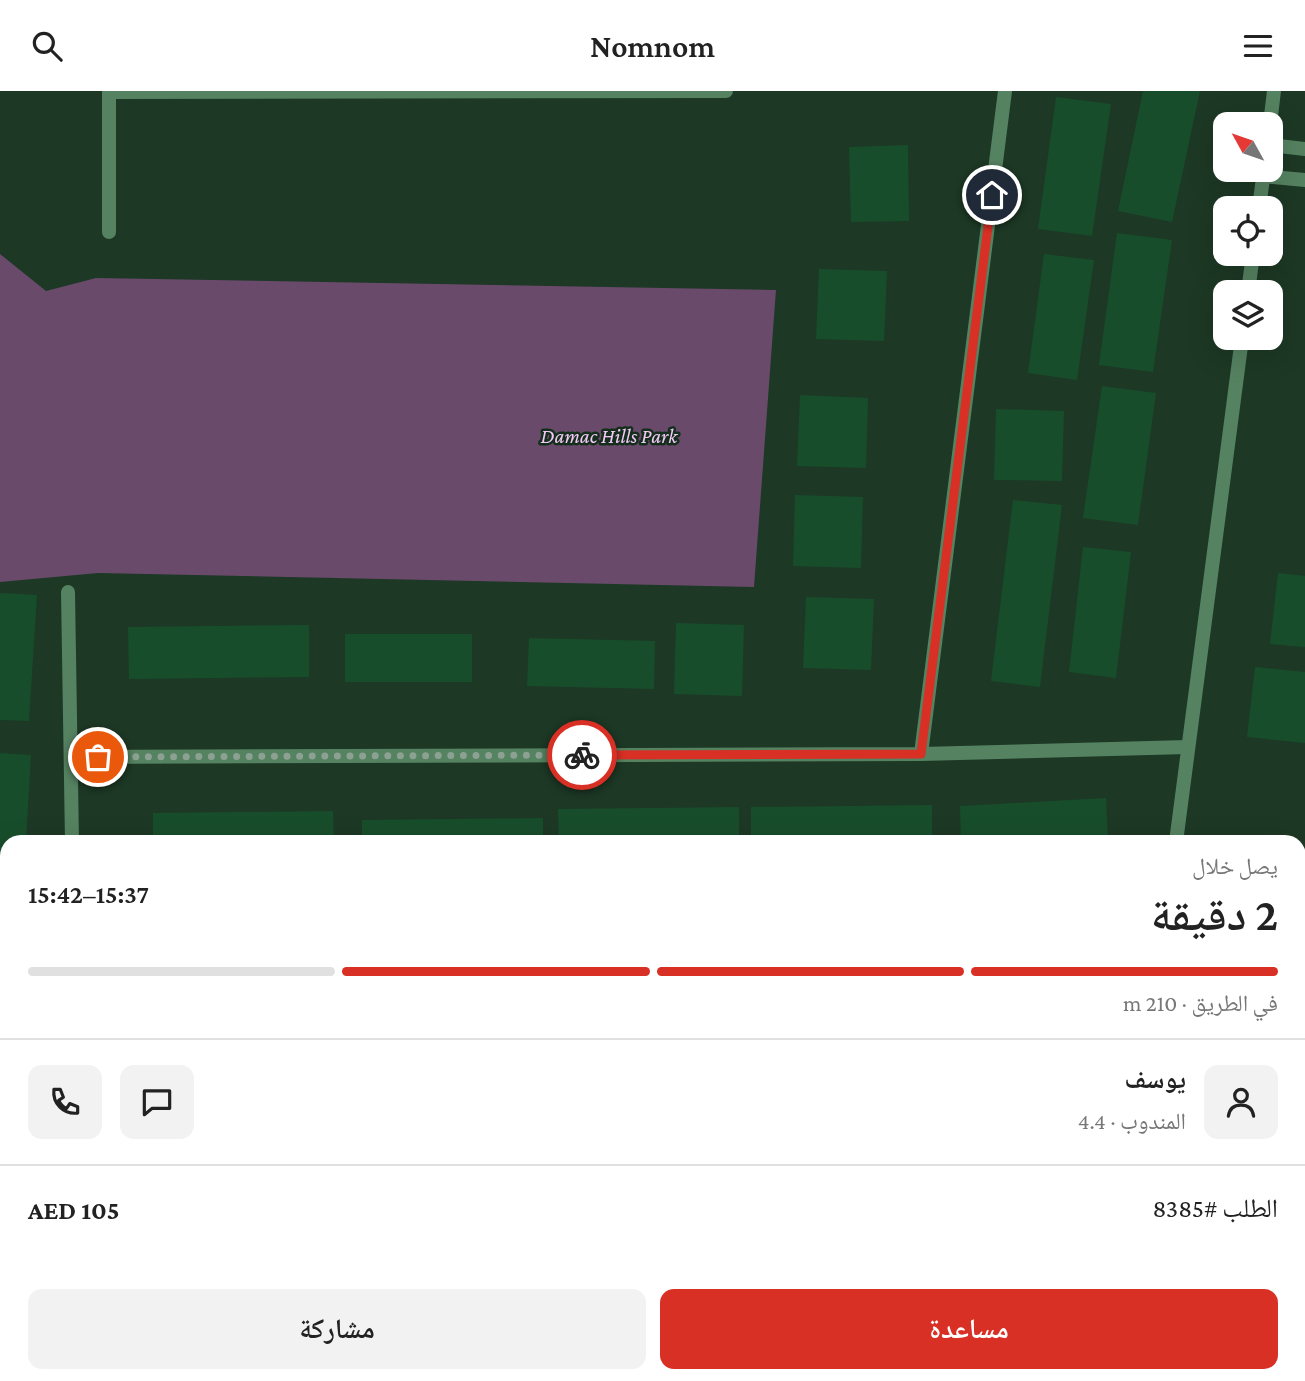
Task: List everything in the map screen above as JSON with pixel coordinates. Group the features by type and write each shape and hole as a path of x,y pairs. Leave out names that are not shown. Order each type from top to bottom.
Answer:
{"street":[{"path":"109,232 109,92 726,91"},
{"path":"921,754 1005,91"},
{"path":"1271,112 1274,91"},
{"path":"1283,146 1305,149"},
{"path":"1283,176 1305,180"},
{"path":"1177,835 1240,350"},
{"path":"68,592 72,835"},
{"path":"71,757 921,754 1188,747"}],"green space":[{"name":"Damac Hills Park","path":"0,254 46,291 96,278 776,290 754,587 98,573 0,582"}],"building":[{"path":"1143,91 1200,91 1172,222 1118,211"},
{"path":"1056,97 1111,104 1092,236 1038,229"},
{"path":"908,145 909,221 851,222 849,147"},
{"path":"1117,233 1172,240 1153,372 1099,365"},
{"path":"1044,254 1094,260 1077,380 1028,373"},
{"path":"819,269 887,271 884,341 816,339"},
{"path":"1102,386 1156,393 1138,525 1083,518"},
{"path":"800,395 868,398 866,468 797,466"},
{"path":"996,409 1064,411 1062,481 994,480"},
{"path":"795,495 863,497 861,568 793,566"},
{"path":"1013,500 1062,505 1040,687 991,681"},
{"path":"1083,547 1131,552 1116,678 1069,672"},
{"path":"1278,573 1305,576 1305,647 1270,644"},
{"path":"0,593 37,595 29,721 0,720"},
{"path":"806,597 874,599 871,670 803,668"},
{"path":"676,623 744,625 742,696 674,694"},
{"path":"309,625 309,677 129,679 128,627"},
{"path":"345,634 472,634 472,682 345,682"},
{"path":"529,638 655,641 654,689 527,686"},
{"path":"1255,667 1305,672 1305,743 1247,737"},
{"path":"0,753 31,755 26,835 0,835"},
{"path":"1106,798 1108,835 961,835 960,806"},
{"path":"932,805 932,835 751,835 751,807"},
{"path":"739,807 739,835 559,835 558,809"},
{"path":"333,811 334,835 153,835 153,813"},
{"path":"543,818 543,835 362,835 362,820"}],"way so far":[{"path":"98,757 582,755"}],"route":[{"path":"582,755 921,754 992,195"}]}
